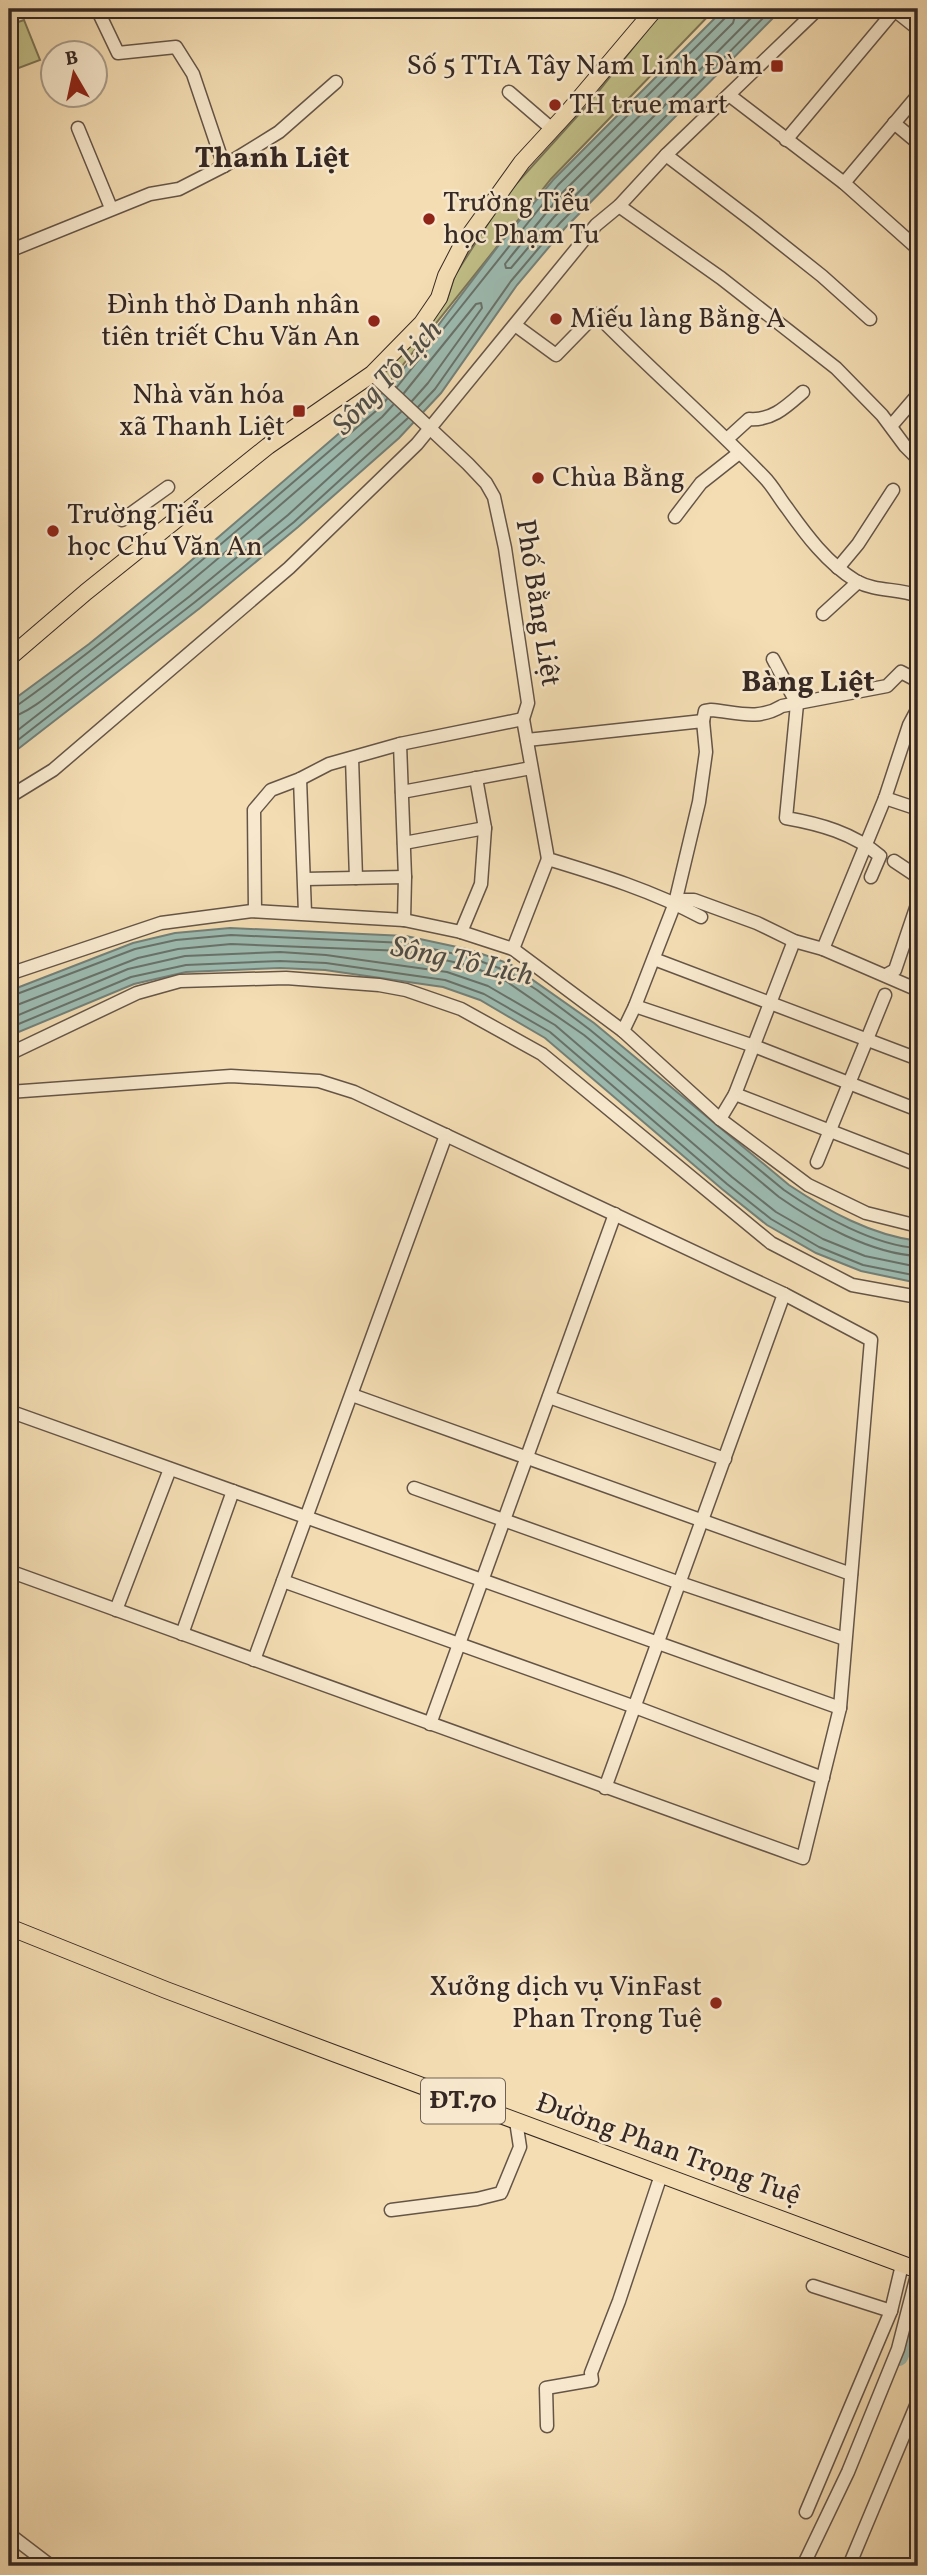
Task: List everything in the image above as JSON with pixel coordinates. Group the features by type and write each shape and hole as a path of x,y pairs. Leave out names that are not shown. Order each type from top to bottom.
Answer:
{"main road":[{"path":"9,658 86,592 268,446 375,377 422,323 439,298 446,276 461,247 522,162 656,9"},
{"name":"Đường Phan Trọng Tuệ","path":"9,1927 166,1990 918,2271"}],"street":[{"path":"97,9 118,53 176,47 193,74 224,166"},
{"path":"9,797 53,770 289,568 429,427 596,225 619,206 666,155 818,9"},
{"path":"786,140 894,10 918,29"},
{"path":"9,251 111,208 150,194 179,189 224,166 279,132 336,82"},
{"path":"509,92 552,129"},
{"path":"844,183 918,94"},
{"path":"729,96 844,183 918,249"},
{"path":"894,122 918,143"},
{"path":"78,128 111,208"},
{"path":"666,155 754,222 870,318"},
{"path":"619,206 721,278 836,368 918,459"},
{"path":"515,325 556,355 596,314 643,362 694,405 765,478 807,536 838,568 858,582 881,590 918,596"},
{"name":"Phố Bằng Liệt","path":"375,377 486,483 496,505 528,703 523,719 548,859"},
{"path":"727,439 749,419 758,420 776,414 803,392"},
{"path":"891,426 915,398"},
{"path":"675,517 701,483 739,453"},
{"path":"121,520 168,487"},
{"path":"838,568 858,544 893,490"},
{"path":"823,614 858,582"},
{"path":"773,659 797,704 786,818 821,824 866,843 880,856 871,877"},
{"path":"623,1031 675,903 699,802 706,752 705,711 748,716 772,713 782,706 887,686 901,672 918,681"},
{"path":"823,950 885,798 909,725 918,708"},
{"path":"255,911 254,810 271,790 329,764 400,744 523,719"},
{"path":"527,740 704,721"},
{"path":"400,744 404,920"},
{"path":"352,758 356,878"},
{"path":"402,792 531,768"},
{"path":"461,932 481,884 485,828 476,778"},
{"path":"300,779 305,913"},
{"path":"885,798 918,809"},
{"path":"404,843 485,828"},
{"path":"513,949 548,859 598,874 675,903 701,917"},
{"path":"894,861 918,877"},
{"path":"305,879 405,877"},
{"path":"675,903 694,900 757,923 794,941 823,950 918,990"},
{"path":"886,975 895,970 918,902"},
{"path":"9,974 161,923 255,911 404,920 461,932 513,949 623,1031 720,1119 808,1185 866,1213 918,1226"},
{"path":"720,1119 735,1094 794,941"},
{"path":"654,959 918,1059"},
{"path":"9,1054 136,993 180,981 286,978 379,985 406,990 461,1009 542,1054 771,1243 852,1285 918,1297"},
{"path":"817,1162 885,995"},
{"path":"635,1006 754,1046 918,1110"},
{"path":"9,1092 231,1076 319,1081 354,1092 615,1214 784,1294 871,1340 840,1708 803,1858 9,1572"},
{"path":"735,1094 832,1129 918,1165"},
{"path":"254,1660 446,1135"},
{"path":"430,1724 615,1214"},
{"path":"606,1788 784,1294"},
{"path":"352,1395 851,1574"},
{"path":"549,1396 724,1459"},
{"path":"9,1411 840,1708"},
{"path":"116,1610 166,1468"},
{"path":"414,1488 845,1639"},
{"path":"182,1634 233,1491"},
{"path":"283,1581 635,1707 823,1778"},
{"path":"391,2210 477,2199 501,2193 520,2147 516,2121"},
{"path":"547,2426 546,2388 592,2380 591,2373 619,2301 661,2175"},
{"path":"806,2512 891,2311 902,2264"},
{"path":"803,2566 848,2472 898,2349 918,2271"},
{"path":"813,2286 891,2311"},
{"path":"849,2566 918,2401"},
{"path":"9,2534 51,2566"}],"shaded area":[{"path":"664,9 715,9 551,179 390,381 380,374 447,300 455,275 507,194 590,102"},
{"path":"24,20 38,61 16,69 9,52 9,25"}],"water":[{"path":"724,9 782,9 565,228 517,285 441,393 399,438 200,608 9,756 9,703 89,644 179,571 372,405 418,352 499,245 553,180"},
{"name":"Sông Tô Lịch","path":"230,928 406,936 471,950 510,964 594,1023 789,1185 819,1204 867,1228 918,1241 918,1283 861,1271 816,1253 767,1225 545,1038 480,1000 443,987 325,970 280,968 186,972 134,984 9,1036 9,991 133,943 175,933"}],"waterway":[{"path":"899,2357 918,2312"}],"place":[{"name":"Số 5 TT1A Tây Nam Linh Đàm","path":"777,66"},
{"name":"TH true mart","path":"555,105"},
{"name":"Trường Tiểu học Phạm Tu","path":"429,219"},
{"name":"Miếu làng Bằng A","path":"556,319"},
{"name":"Đình thờ Danh nhân tiên triết Chu Văn An","path":"374,321"},
{"name":"Nhà văn hóa xã Thanh Liệt","path":"299,411"},
{"name":"Chùa Bằng","path":"538,478"},
{"name":"Trường Tiểu học Chu Văn An","path":"53,531"},
{"name":"Xưởng dịch vụ VinFast Phan Trọng Tuệ","path":"716,2003"}],"district":[{"name":"Thanh Liệt","path":"272,159"},
{"name":"Bàng Liệt","path":"808,683"}]}
